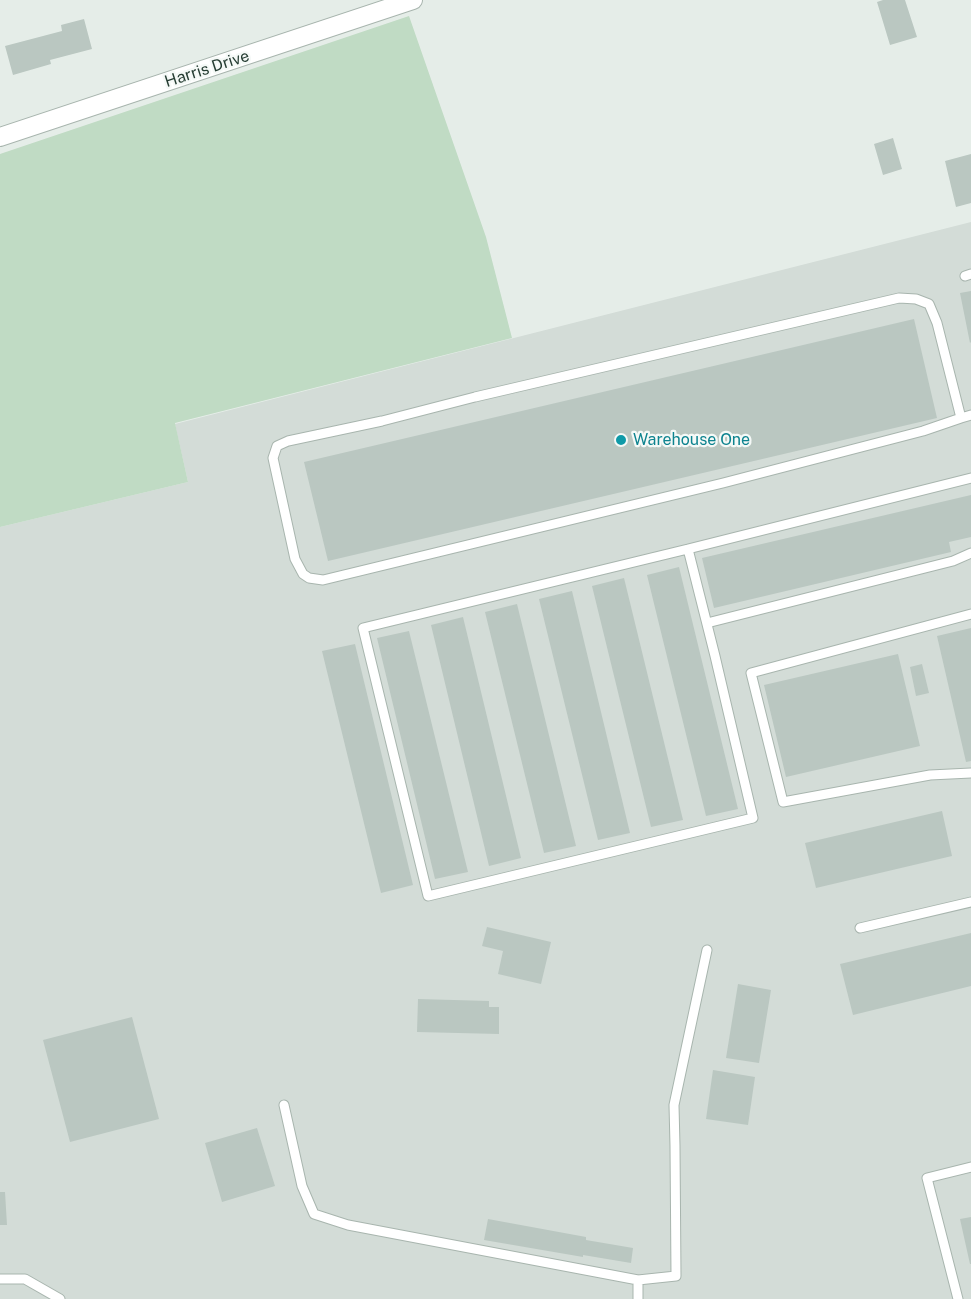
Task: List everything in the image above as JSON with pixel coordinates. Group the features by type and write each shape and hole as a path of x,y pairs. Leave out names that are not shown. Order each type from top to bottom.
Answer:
{"street":[{"name":"Harris Drive","path":"0,138 413,0"}],"lane":[{"path":"961,418 937,323 929,304 916,299 899,298 382,421 288,441 278,446 273,458 295,559 303,574 309,578 323,580 723,483 923,430 971,415"},
{"path":"688,549 753,818 428,896 363,628 971,478"},
{"path":"707,623 953,561 971,553"},
{"path":"971,614 751,673 783,802 930,775 971,773"},
{"path":"860,928 971,902"},
{"path":"284,1105 302,1186 314,1214 348,1225 638,1280 675,1276 674,1105 707,950"},
{"path":"958,1299 927,1178 971,1167"},
{"path":"0,1279 25,1279 60,1299"},
{"path":"638,1280 638,1299"}],"shaded area":[{"path":"971,222 971,1299 0,1299 0,527 188,482 175,424"}],"green space":[{"path":"409,16 486,237 512,338 175,423 188,482 0,527 0,154"}],"building":[{"path":"905,0 917,37 890,45 877,2"},
{"path":"84,19 92,49 50,60 51,64 13,75 5,46 62,31 61,25"},
{"path":"893,138 902,169 883,175 874,144"},
{"path":"971,154 971,203 956,207 945,161"},
{"path":"971,291 971,342 970,343 960,293"},
{"name":"Warehouse One","path":"914,319 937,418 328,561 304,462"},
{"path":"971,495 971,537 949,542 951,552 714,608 702,558"},
{"path":"679,567 738,809 706,816 647,575"},
{"path":"624,578 683,820 651,827 592,586"},
{"path":"572,591 630,833 598,840 539,599"},
{"path":"517,604 576,846 544,853 485,612"},
{"path":"463,617 521,858 489,866 431,625"},
{"path":"971,628 971,761 966,762 937,636"},
{"path":"409,631 468,872 435,879 377,638"},
{"path":"355,644 413,885 381,893 322,651"},
{"path":"898,654 920,746 786,777 764,685"},
{"path":"922,664 929,693 916,696 910,667"},
{"path":"942,811 952,856 816,888 805,843"},
{"path":"487,927 551,942 541,984 498,974 503,951 482,946"},
{"path":"971,933 971,986 853,1015 840,964"},
{"path":"738,984 771,990 759,1063 726,1058"},
{"path":"418,999 489,1001 489,1007 499,1007 499,1034 417,1032"},
{"path":"132,1017 159,1119 70,1142 43,1040"},
{"path":"713,1070 755,1077 748,1125 706,1119"},
{"path":"257,1128 275,1186 222,1202 205,1143"},
{"path":"0,1192 5,1192 7,1225 0,1225"},
{"path":"971,1217 971,1264 970,1264 960,1219"},
{"path":"488,1219 633,1248 631,1263 484,1240"}],"place":[{"name":"Warehouse One","path":"621,440"}]}
